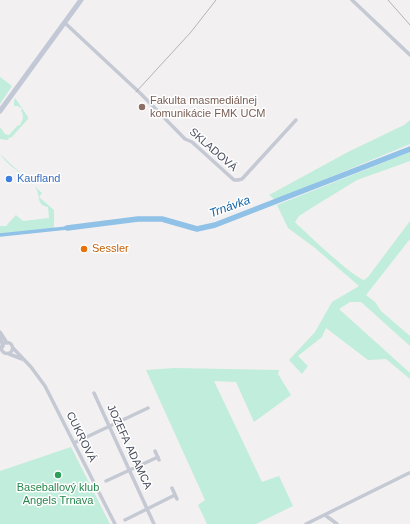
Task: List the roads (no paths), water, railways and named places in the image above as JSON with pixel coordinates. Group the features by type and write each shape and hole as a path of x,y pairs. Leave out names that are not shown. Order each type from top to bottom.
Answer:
{"main road":[{"path":"0,111 81,0"}],"street":[{"path":"352,0 410,55"},
{"name":"SKLADOVÁ","path":"64,23 142,95 180,134 192,142 234,180 242,179 296,120"},
{"path":"0,332 7,343 11,344 13,348 12,351 7,354 0,355"},
{"path":"0,336 1,348 7,354"},
{"path":"1,348 7,343"},
{"name":"CUKROVÁ","path":"13,348 36,372 45,386 115,524"},
{"name":"CUKROVÁ","path":"7,354 26,361"},
{"name":"JOZEFA ADAMCA","path":"94,393 154,524"},
{"path":"74,443 148,408"},
{"path":"106,481 158,458 155,451"},
{"path":"306,524 410,473"},
{"path":"125,520 176,497 172,488"},
{"path":"325,515 336,524"}],"waterway":[{"name":"Trnávka","path":"67,228 138,219 162,219 197,229 215,225 410,149"},
{"name":"Trnávka","path":"0,235 67,228"}],"railway":[{"path":"136,92 191,32 216,0"},
{"path":"388,0 410,25"}],"place":[{"name":"Fakulta masmediálnej komunikácie FMK UCM","path":"142,107"},
{"name":"Kaufland","path":"9,179"},
{"name":"Sessler","path":"84,249"},
{"name":"Baseballový klub Angels Trnava","path":"58,475"}]}
